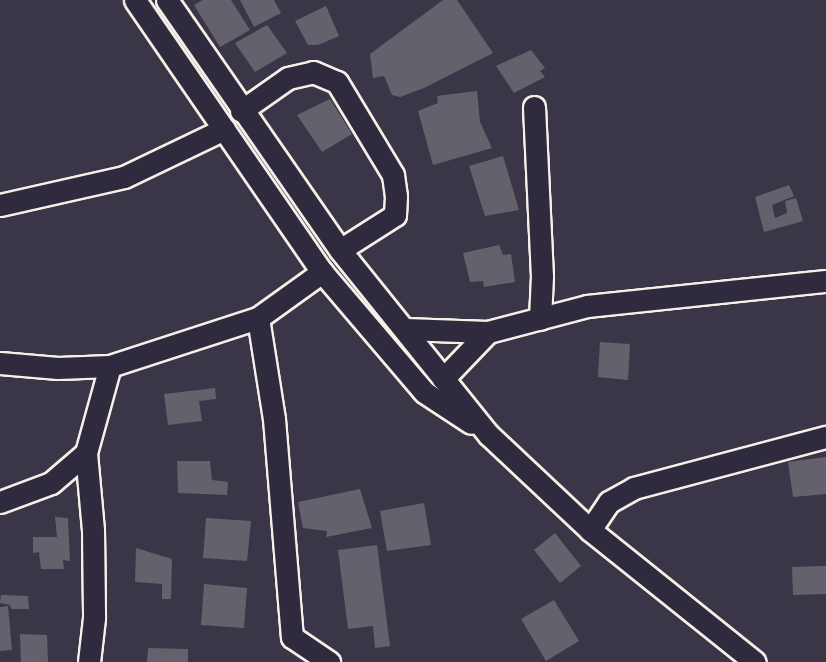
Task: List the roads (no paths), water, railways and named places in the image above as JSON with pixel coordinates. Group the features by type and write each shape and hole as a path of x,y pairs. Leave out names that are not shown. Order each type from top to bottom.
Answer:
{"street":[{"path":"135,0 322,272 424,392 489,435"},
{"path":"167,0 241,111 340,250 489,435 590,530 755,662"},
{"path":"241,111 288,78 313,72 337,82 393,175 396,196 395,215 340,250"},
{"path":"534,107 542,276 540,319"},
{"path":"0,205 124,177 224,129"},
{"path":"0,363 58,368 110,366 258,318 322,272"},
{"path":"405,329 488,332 587,306 826,281"},
{"path":"258,318 274,419 292,637 329,662"},
{"path":"443,379 488,332"},
{"path":"89,662 94,618 93,530 86,453 110,366"},
{"path":"590,530 609,502 656,480 826,437"},
{"path":"0,502 51,483 86,453"}]}
